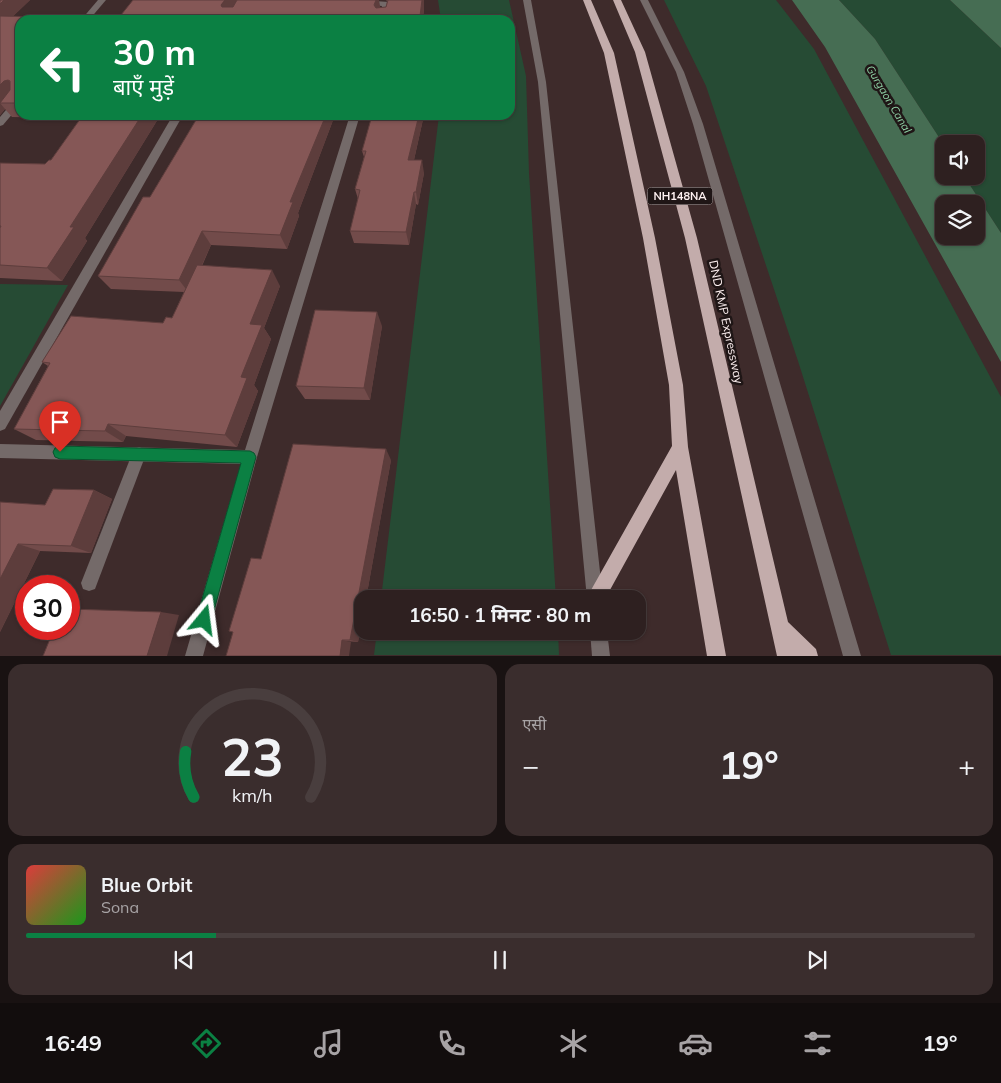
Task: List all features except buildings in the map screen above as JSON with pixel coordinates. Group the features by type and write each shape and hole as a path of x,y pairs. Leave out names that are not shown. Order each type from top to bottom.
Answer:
{"highway":[{"name":"NH148NA","path":"587,0 609,52 649,238 676,386 680,448 717,656"},
{"name":"DND KMP Expressway","path":"617,0 640,52 691,238 787,656"},
{"path":"600,590 680,448"},
{"path":"781,627 809,656"}],"street":[{"path":"89,15 102,0"},
{"path":"527,0 542,82 594,590"},
{"path":"644,0 680,72 698,124 852,656"},
{"path":"350,1 383,2 386,6 384,15"},
{"path":"0,123 15,105"},
{"path":"0,424 175,120"},
{"path":"194,656 250,457 353,120"},
{"path":"0,451 250,457"},
{"path":"89,583 139,454"},
{"path":"599,640 601,656"}],"shaded area":[{"path":"438,0 509,0 512,15 440,15"},
{"path":"664,0 776,0 814,49 1001,397 1001,655 891,655 798,361 706,86"},
{"path":"839,0 950,0 1001,48 1001,233 985,208 985,195 976,195 970,185 985,185 985,135 937,135 875,39"},
{"path":"515,27 526,76 529,173 555,590 382,590 438,120 515,120"},
{"path":"0,284 68,285 0,406"},
{"path":"376,640 558,640 559,655 374,655"}],"water":[{"name":"Gurgaon Canal","path":"792,0 839,0 875,39 937,135 935,135 935,185 970,185 976,195 935,195 935,244 825,47"},
{"path":"950,0 1001,0 1001,48"},
{"path":"985,208 1001,233 1001,362 936,245 985,245"}],"route":[{"path":"60,452 250,457 204,620"}]}
